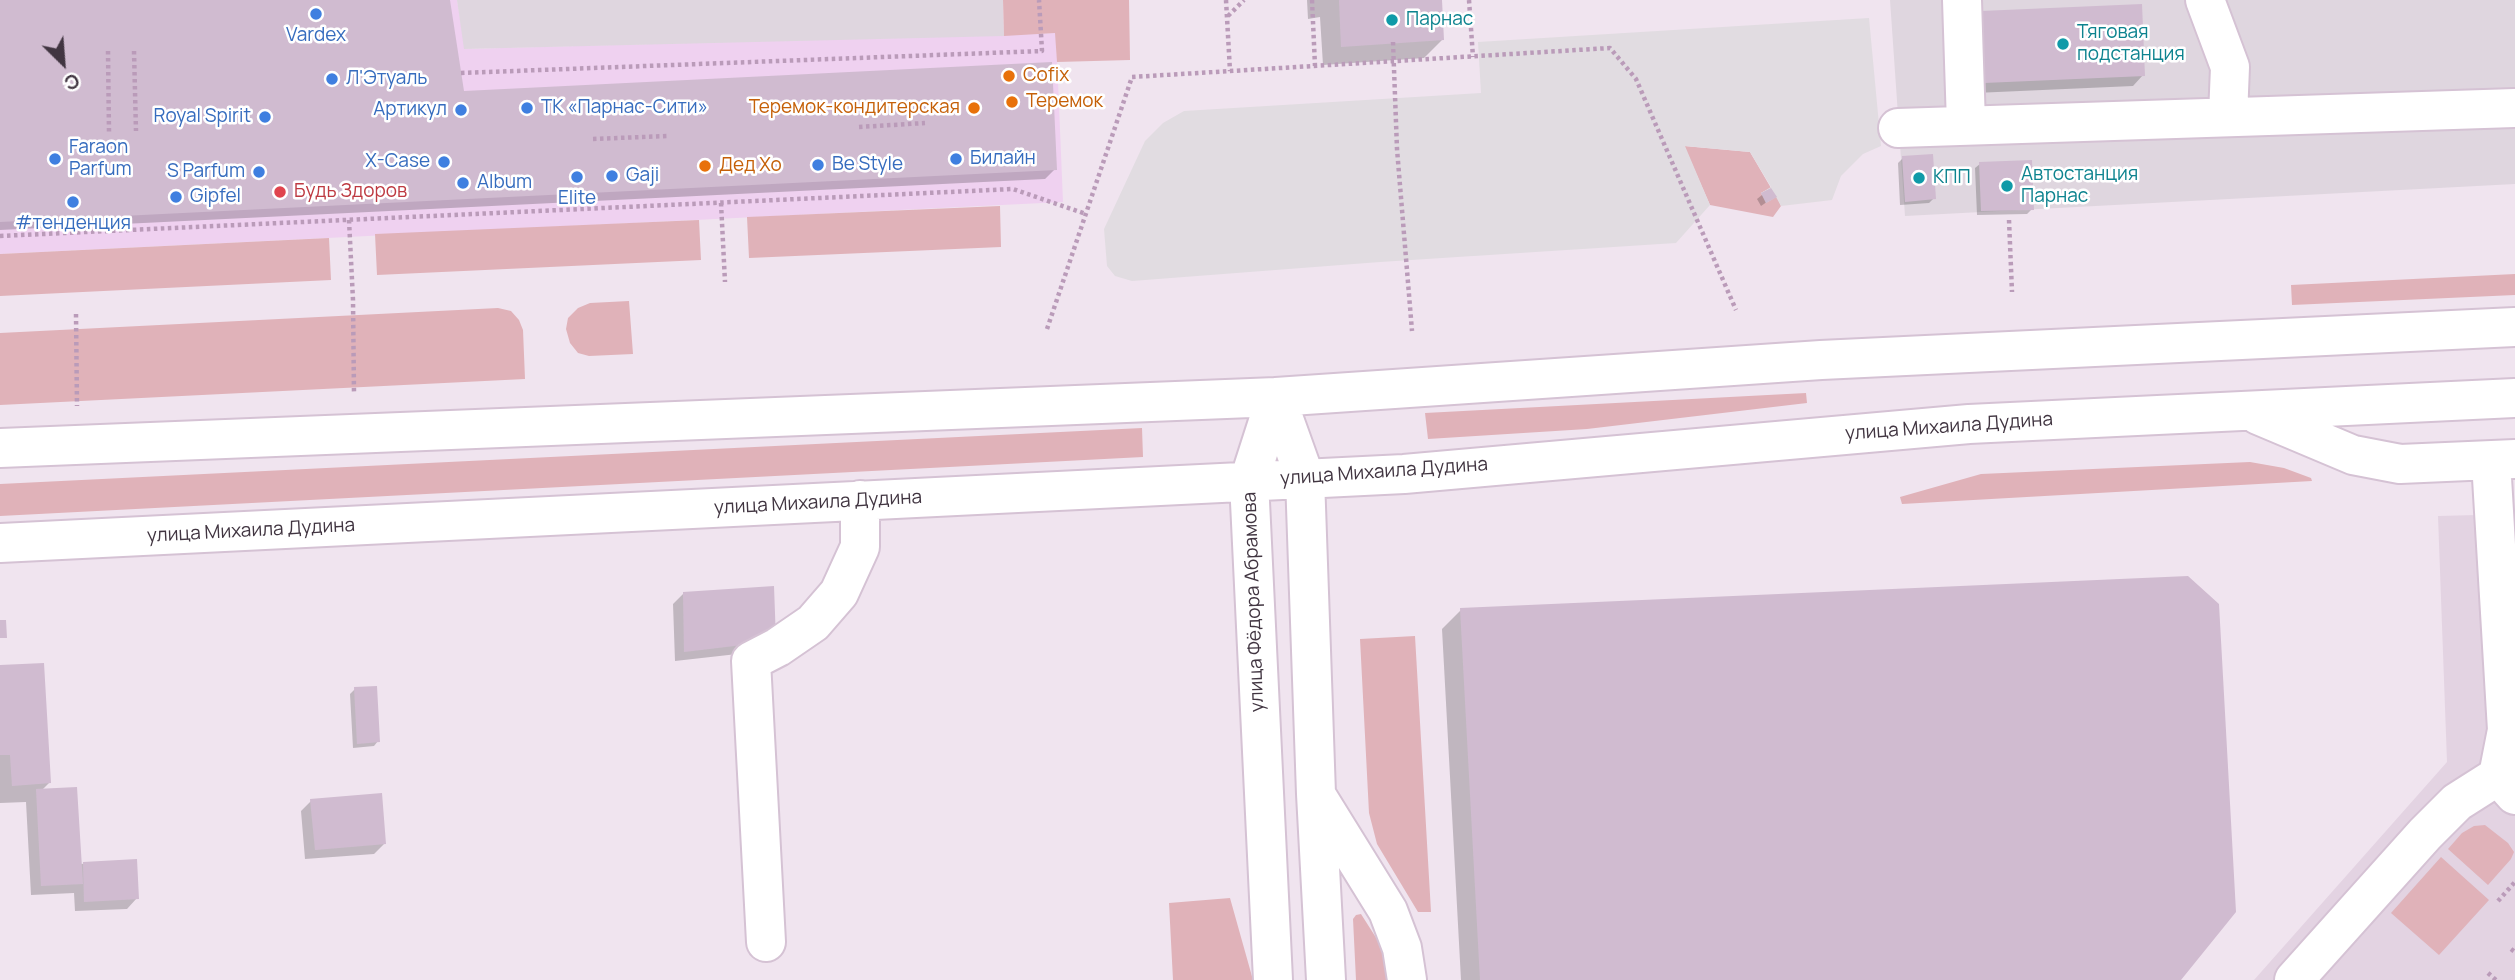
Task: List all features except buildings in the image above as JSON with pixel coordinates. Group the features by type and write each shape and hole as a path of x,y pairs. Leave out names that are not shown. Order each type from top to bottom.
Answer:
{"street":[{"path":"1962,0 1966,124"},
{"path":"2205,0 2230,67 2228,116"},
{"path":"1898,128 2515,108"},
{"path":"0,448 1276,397 1833,360 2515,327"},
{"path":"1276,397 1305,478 1316,794 1326,980"},
{"name":"улица Фёдора Абрамова","path":"1273,980 1249,481 1276,397"},
{"name":"улица Михаила Дудина","path":"0,543 1404,474 1969,424 2515,398"},
{"path":"2246,411 2353,455 2400,464 2503,460 2506,786 2457,802 2294,980"},
{"path":"766,942 751,661 778,647 813,623 839,593 860,547 860,500"},
{"path":"1316,794 1388,911 1402,948 1407,980"}],"path":[{"path":"461,72 1042,51 1039,0"},
{"path":"1226,0 1230,71"},
{"path":"1227,17 1244,0"},
{"path":"1312,0 1315,66"},
{"path":"1469,0 1473,57"},
{"path":"1393,43 1397,149 1412,331"},
{"path":"1047,329 1132,76 1610,48 1636,79 1736,310"},
{"path":"108,51 108,132"},
{"path":"134,51 136,131"},
{"path":"859,127 925,123"},
{"path":"593,139 667,136"},
{"path":"0,236 1013,189 1086,214"},
{"path":"721,203 725,282"},
{"path":"349,220 354,300 354,394"},
{"path":"2009,220 2012,292"},
{"path":"76,314 77,407"},
{"path":"2498,901 2515,882"},
{"path":"2488,973 2496,980"}],"shaded area":[{"name":"ТК «Парнас-Сити»","path":"0,0 457,0 465,49 1056,33 1063,202 0,254"},
{"path":"457,0 1003,0 1004,36 464,49"},
{"path":"1003,0 1129,0 1130,60 1057,62 1055,33 1004,36"},
{"path":"1890,0 2515,0 2515,184 1905,216"},
{"path":"1869,18 1881,146 1863,154 1841,176 1832,200 1781,206 1776,197 1766,203 1761,193 1771,187 1750,152 1685,146 1710,205 1676,243 1132,281 1115,276 1107,266 1104,229 1145,141 1163,123 1184,111 1481,93 1478,42"},
{"path":"1684,146 1750,152 1771,188 1761,193 1777,197 1781,206 1773,217 1710,205"},
{"path":"1000,206 1001,247 749,258 747,217"},
{"path":"699,220 701,260 377,275 375,234"},
{"path":"329,238 331,280 0,296 0,254"},
{"path":"2515,274 2515,295 2292,305 2291,285"},
{"path":"629,301 633,354 589,356 578,353 570,343 566,329 568,318 578,308 590,303"},
{"path":"498,308 511,311 523,330 525,379 0,405 0,333"},
{"path":"1806,393 1807,403 1587,429 1428,439 1425,413"},
{"path":"1142,428 1143,457 0,516 0,484"},
{"path":"2250,462 2284,468 2311,478 2312,481 1902,504 1900,497 1981,474"},
{"path":"2515,514 2515,980 2254,980 2447,762 2438,516"},
{"path":"1415,636 1431,912 1418,912 1377,844 1369,813 1360,639"},
{"path":"2485,825 2508,843 2514,852 2488,885 2448,849 2462,833 2474,826"},
{"path":"2441,857 2489,900 2439,955 2391,913"},
{"path":"1230,898 1253,980 1173,980 1169,903"},
{"path":"1361,914 1382,947 1389,980 1356,980 1353,919"}],"place":[{"name":"Vardex","path":"316,14"},
{"name":"Парнас","path":"1392,20"},
{"name":"Тяговая подстанция","path":"2063,44"},
{"name":"Cofix","path":"1009,76"},
{"name":"Л'Этуаль","path":"332,79"},
{"name":"Теремок","path":"1012,102"},
{"name":"ТК «Парнас-Сити»","path":"527,108"},
{"name":"Теремок-кондитерская","path":"974,108"},
{"name":"Артикул","path":"461,110"},
{"name":"Royal Spirit","path":"265,117"},
{"name":"Faraon Parfum","path":"55,159"},
{"name":"Билайн","path":"956,159"},
{"name":"X-Case","path":"444,162"},
{"name":"Be Style","path":"818,165"},
{"name":"Дед Хо","path":"705,166"},
{"name":"S Parfum","path":"259,172"},
{"name":"Gaji","path":"612,176"},
{"name":"Elite","path":"577,177"},
{"name":"КПП","path":"1919,178"},
{"name":"Album","path":"463,183"},
{"name":"Автостанция Парнас","path":"2007,186"},
{"name":"Будь Здоров","path":"280,192"},
{"name":"Gipfel","path":"176,197"},
{"name":"#тенденция","path":"73,202"}]}
